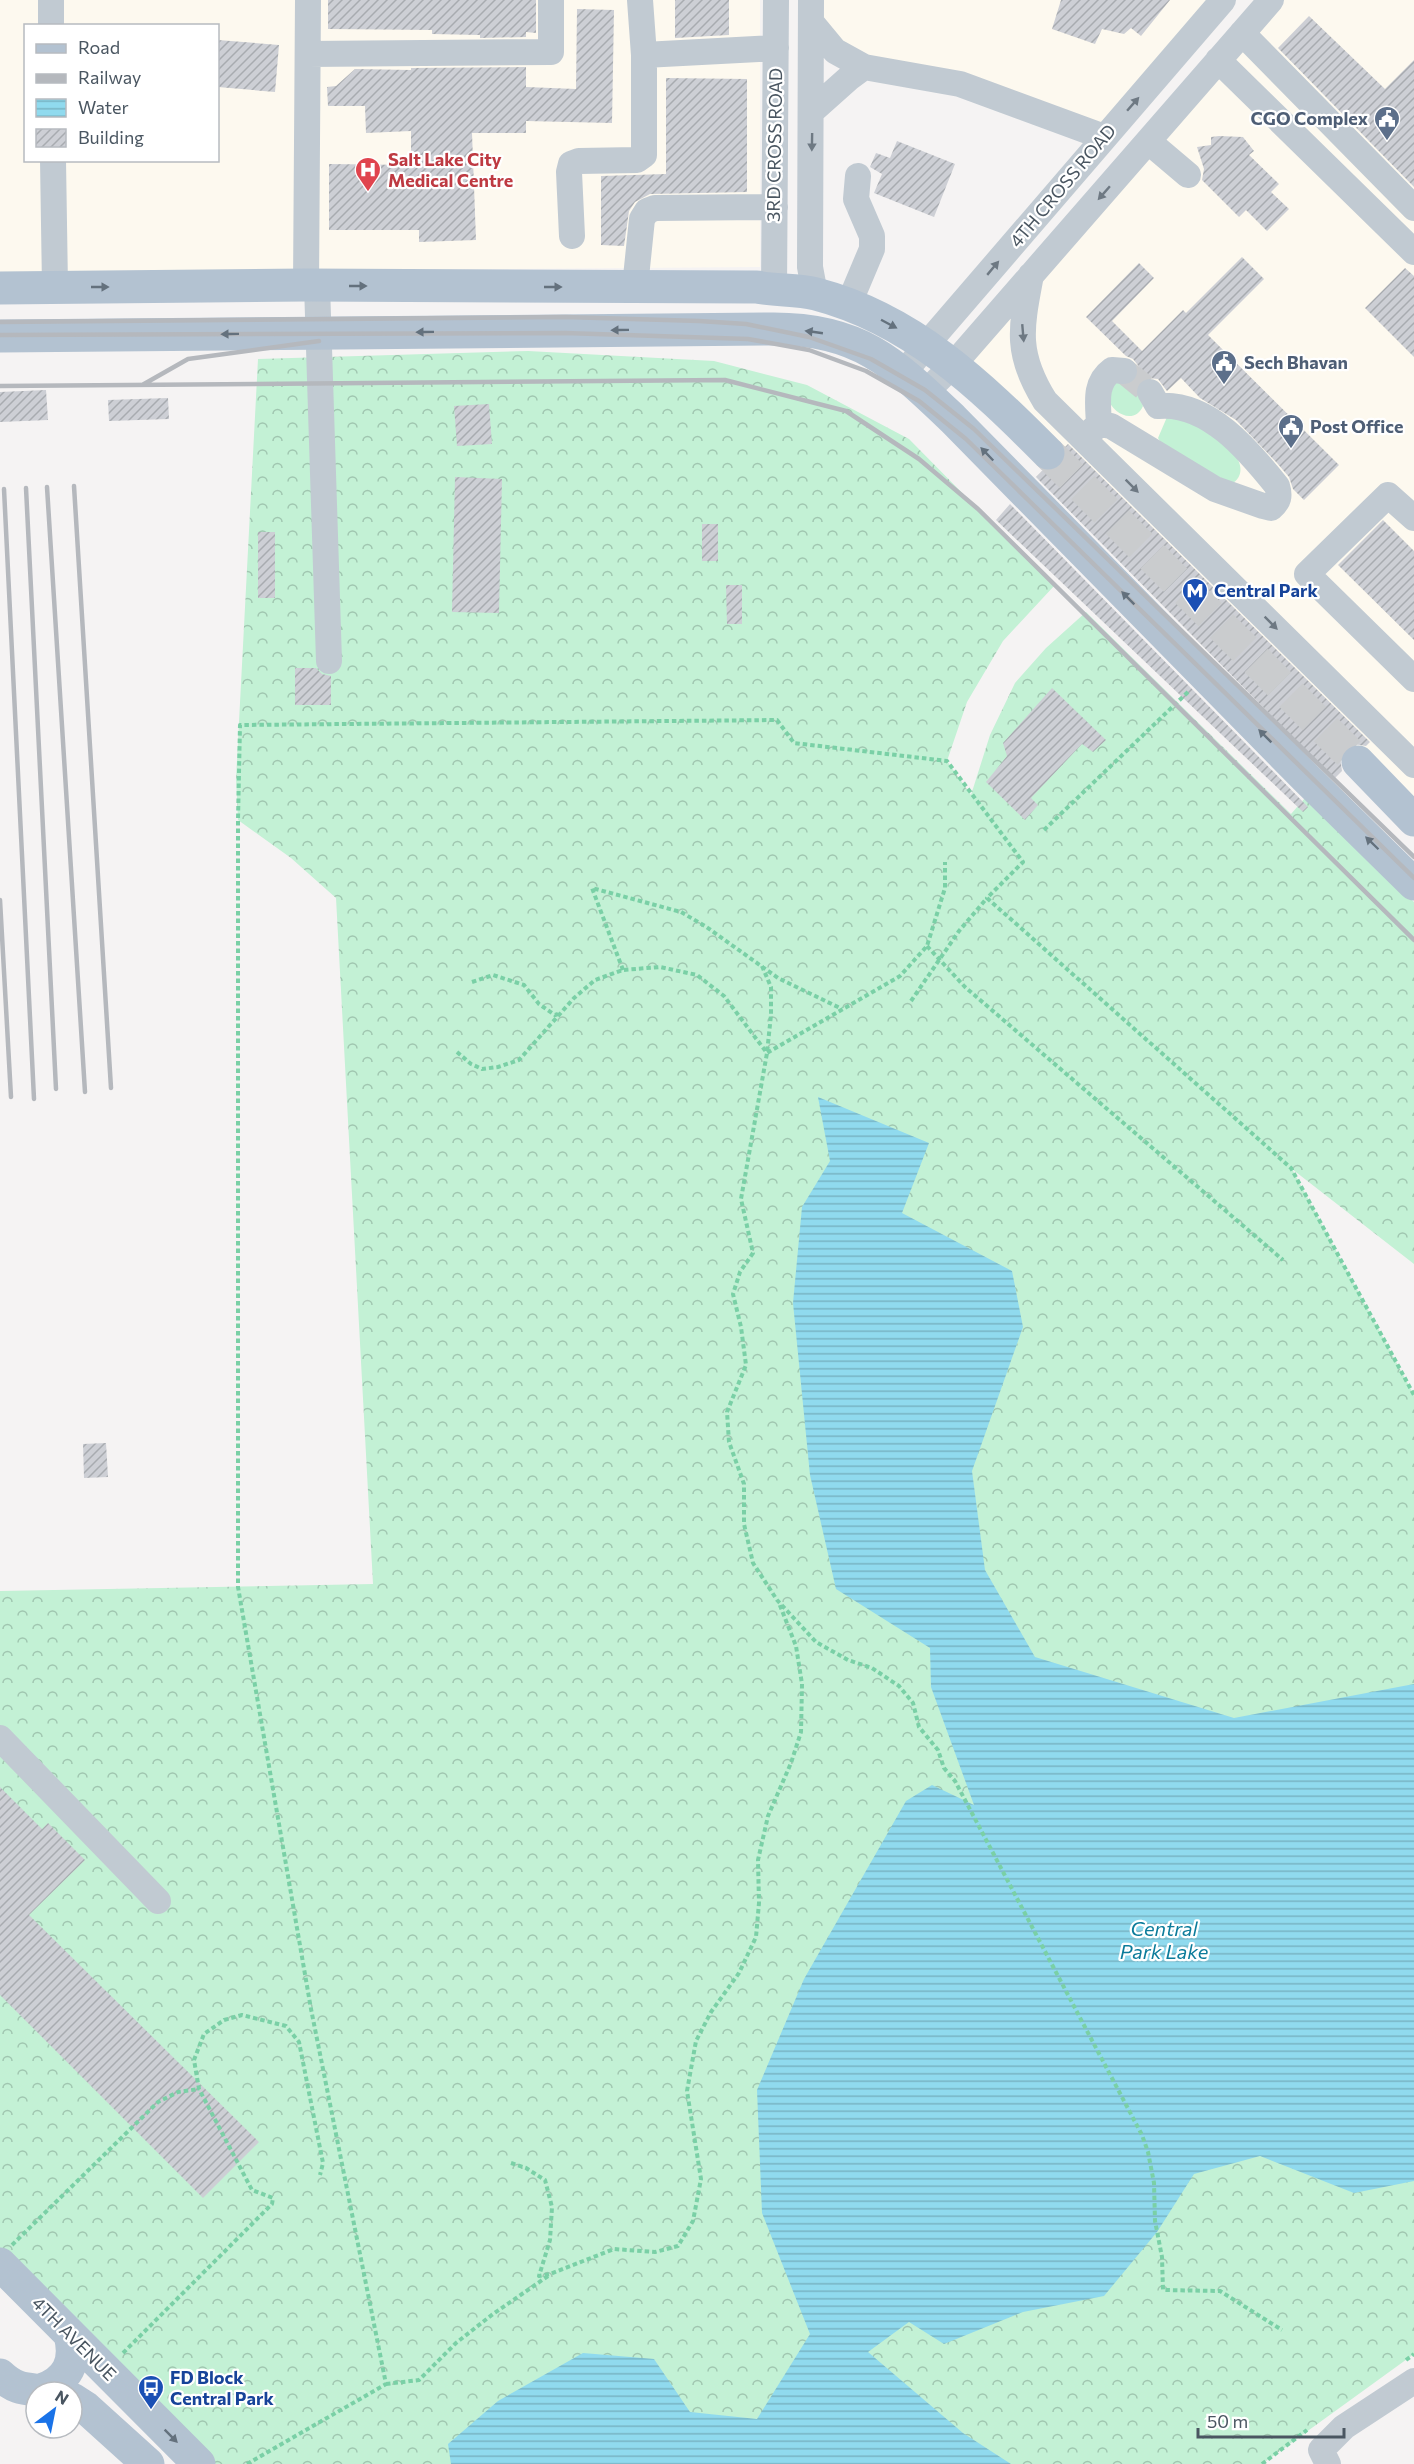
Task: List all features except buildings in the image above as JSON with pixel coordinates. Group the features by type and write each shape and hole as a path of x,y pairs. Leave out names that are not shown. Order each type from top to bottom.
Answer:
{"main road":[{"path":"0,288 55,287 313,295 635,287 757,287 814,294 875,317 927,344 987,391 1048,453"},
{"path":"0,336 792,329 827,333 852,341 882,356 915,383 1414,884"},
{"path":"1358,762 1414,820"},
{"name":"4TH AVENUE","path":"4,2256 36,2301 199,2464"},
{"path":"0,2301 19,2297 36,2301"},
{"path":"23,2390 55,2385 71,2364 74,2349 70,2335"},
{"path":"84,2407 148,2464"}],"street":[{"path":"51,0 51,24"},
{"path":"308,0 313,295 319,350 329,661"},
{"path":"308,54 551,52 551,0"},
{"path":"572,236 569,172 571,164 579,160 637,160 644,155 644,55 640,0"},
{"name":"3RD CROSS ROAD","path":"774,290 776,0"},
{"name":"4TH CROSS ROAD","path":"915,383 927,344 1223,0"},
{"path":"915,383 953,365 1271,0"},
{"path":"811,11 835,51 864,67 960,84 1104,137"},
{"path":"811,11 810,267 814,294"},
{"path":"1242,33 1414,208"},
{"path":"644,55 776,48"},
{"path":"1218,60 1414,252"},
{"path":"812,111 864,67"},
{"path":"1149,142 1188,175"},
{"path":"53,162 55,287"},
{"path":"848,306 872,249 872,236 856,199 858,176"},
{"path":"635,287 642,219 647,211 655,208 775,207"},
{"path":"1032,276 1022,323 1024,356 1032,381 1045,401 1092,431 1414,765"},
{"path":"1092,431 1103,376 1112,369 1124,371"},
{"path":"1092,431 1111,426 1215,489 1271,508 1277,503 1280,495 1277,486 1230,434 1202,416 1154,399 1156,419 1142,431 1129,436"},
{"path":"1414,518 1388,495 1307,574 1414,679"},
{"path":"0,1738 158,1901"},
{"path":"1328,2464 1322,2450 1344,2427 1414,2381"}],"path":[{"path":"1044,830 1205,676"},
{"path":"386,2384 311,2009 238,1587 240,725 777,720 794,743 947,761 1023,862 958,931 911,1001"},
{"path":"767,1053 900,976 927,946 945,888 945,862"},
{"path":"623,970 592,888 681,912 705,926 778,978 842,1010"},
{"path":"987,898 1291,1168 1414,1395"},
{"path":"927,946 965,987 1283,1260"},
{"path":"762,966 771,987 767,1053 741,1199 753,1253 740,1272 733,1294 741,1327 746,1365 727,1412 729,1442 744,1484 744,1524 753,1563 777,1600 816,1642 848,1660 873,1668 899,1686 913,1703 919,1727 938,1750 944,1768 955,1781 1142,2135 1154,2183 1155,2221 1162,2257 1163,2290 1220,2291 1282,2330"},
{"path":"457,1052 471,1064 482,1069 498,1067 519,1060 560,1013 595,980 623,970 660,967 697,975 724,996 767,1053"},
{"path":"472,982 493,975 524,984 538,1004 555,1015 560,1013"},
{"path":"511,2163 526,2168 545,2180 552,2208 550,2240 539,2276 550,2274 614,2249 655,2252 678,2246 693,2221 701,2179 687,2091 696,2041 711,2012 739,1973 756,1937 759,1903 758,1860 768,1816 791,1763 801,1732 802,1684 796,1646 777,1600"},
{"path":"105,2370 272,2204 273,2198 252,2190 199,2089 194,2060 204,2034 224,2020 242,2015 286,2026 299,2042 323,2163 320,2175"},
{"path":"4,2256 158,2102 178,2092 199,2089"},
{"path":"248,2464 386,2384 418,2380 456,2343 550,2274"}],"shaded area":[{"path":"0,0 760,0 760,267 0,273"},
{"path":"820,0 1210,0 1102,125 870,56 839,43 820,20"},
{"path":"1279,0 1414,0 1414,807 1196,577 971,358"}],"green space":[{"path":"528,351 714,361 807,385 909,439 1054,586 1003,641 967,702 947,761 971,795 990,735 1015,683 1046,648 1086,612 1291,814 1305,798 1414,902 1414,1264 1292,1169 1414,1395 1414,2354 1262,2464 214,2464 0,2249 0,1591 373,1584 336,898 291,858 238,820 236,779 258,359"},
{"path":"1123,378 1137,393 1143,406 1135,415 1119,413 1110,404 1108,398 1107,383"},
{"path":"1167,417 1209,424 1234,453 1241,470 1239,477 1232,484 1163,446 1158,438"}],"water":[{"name":"Central Park Lake","path":"818,1097 929,1143 902,1213 1012,1271 1023,1327 972,1471 985,1570 1035,1657 1234,1718 1414,1684 1414,2181 1354,2193 1260,2156 1194,2174 1157,2232 1104,2296 1023,2312 944,2344 909,2322 868,2352 963,2433 1011,2464 451,2464 448,2444 498,2401 583,2353 654,2359 690,2412 757,2419 810,2334 762,2213 757,2090 804,1979 906,1801 932,1785 974,1805 931,1687 930,1648 836,1589 810,1475 793,1303 802,1207 830,1161"}],"tunnel":[{"path":"1124,371 1150,392"},
{"path":"1048,453 1358,762"}],"railway":[{"path":"0,322 565,317 699,321 746,324 809,337 871,359 925,390 974,429 1414,857"},
{"path":"0,335 565,333 748,339 809,350 866,371 919,401 966,439 1414,878"},
{"path":"144,384 188,359 319,341"},
{"path":"0,386 725,380 846,411 919,459 978,509 1414,940"},
{"path":"74,486 111,1088"},
{"path":"47,487 85,1092"},
{"path":"26,488 56,1089"},
{"path":"4,489 34,1099"},
{"path":"0,900 11,1097"}],"place":[{"name":"CGO Complex","path":"1387,142"},
{"name":"Salt Lake City Medical Centre","path":"368,193"},
{"name":"Sech Bhavan","path":"1224,386"},
{"name":"Post Office","path":"1291,450"},
{"name":"Central Park","path":"1195,614"},
{"name":"FD Block Central Park","path":"151,2411"}]}
